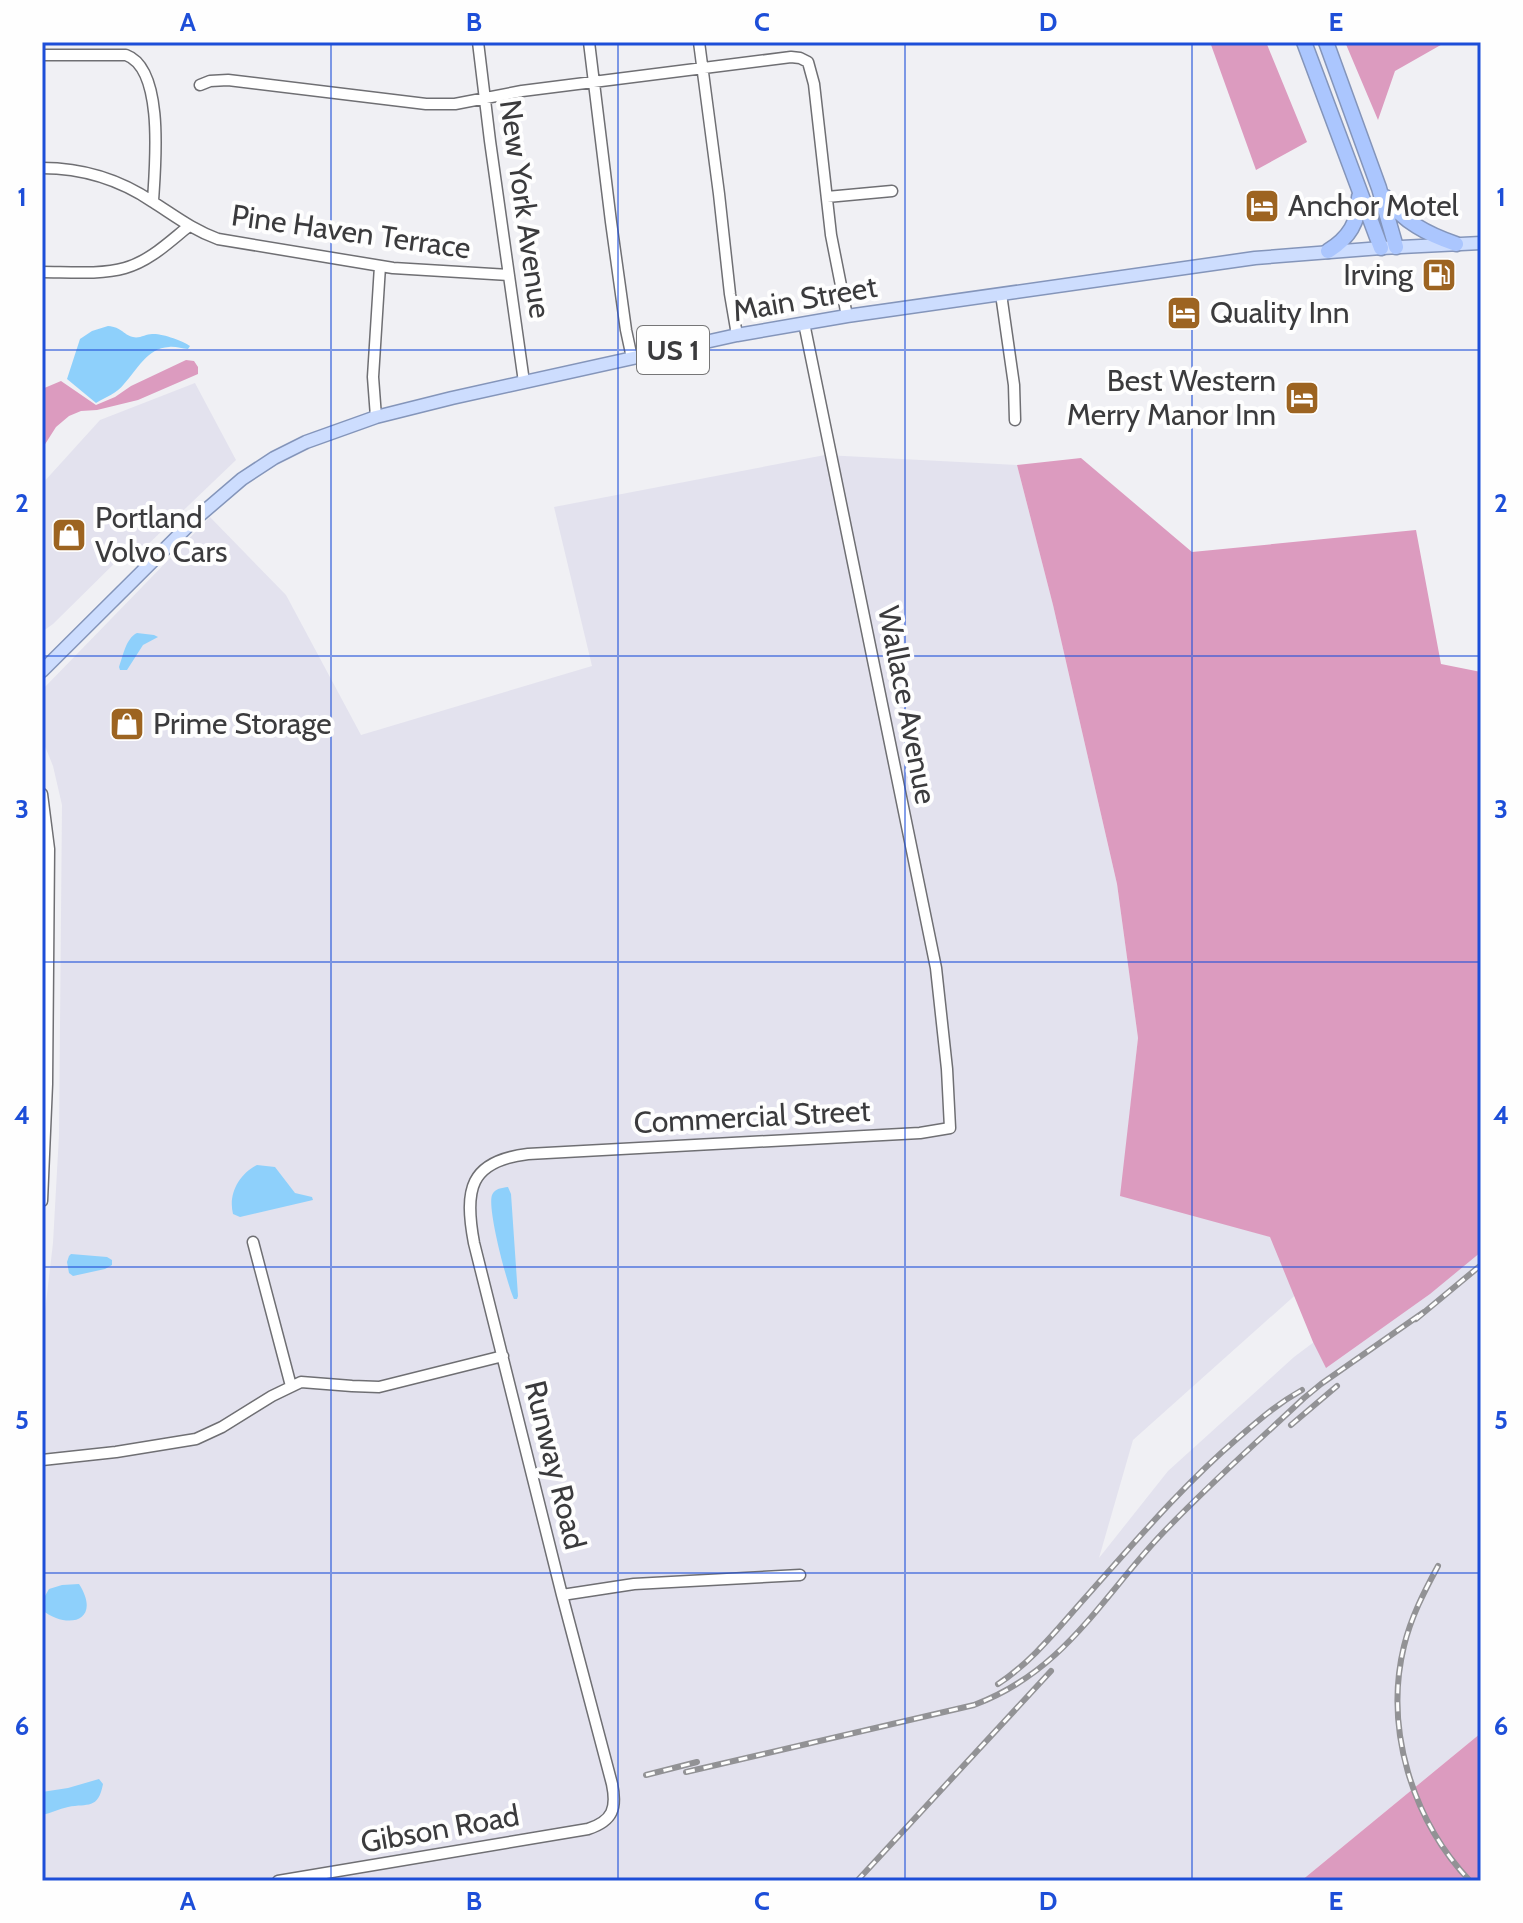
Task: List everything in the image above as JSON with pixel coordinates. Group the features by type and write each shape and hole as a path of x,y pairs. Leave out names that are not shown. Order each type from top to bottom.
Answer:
{"highway":[{"path":"1304,42 1357,185 1388,247"},
{"path":"1326,42 1379,188 1388,247"},
{"path":"1328,251 1339,244 1356,220 1360,199 1357,185"},
{"path":"1379,188 1394,209 1411,223 1432,236 1456,244"}],"main road":[{"name":"Main Street","path":"42,671 193,521 242,479 306,442 376,417 737,335 847,316 1256,258 1481,243"}],"street":[{"name":"New York Avenue","path":"478,42 524,382"},
{"path":"589,42 632,358"},
{"path":"699,42 737,335"},
{"path":"42,55 114,54 132,57 140,64 148,84 155,119 153,201"},
{"path":"200,85 228,80 426,104 455,104 485,97 702,67 800,58 808,62 817,103 831,235 847,316"},
{"name":"Pine Haven Terrace","path":"42,168 77,170 103,177 135,190 205,235 239,244 380,266 509,275"},
{"path":"827,197 892,191"},
{"path":"42,272 114,271 129,267 159,251 189,226"},
{"path":"376,417 373,377 380,266"},
{"path":"1001,294 1014,385 1015,420"},
{"name":"Wallace Avenue","path":"804,323 936,968 949,1099"},
{"path":"42,795 49,849 47,1084 42,1201"},
{"name":"Commercial Street","path":"528,1154 920,1133 950,1128 949,1099"},
{"name":"Runway Road","path":"528,1154 488,1165 475,1180 469,1199 469,1218 612,1784 615,1803 608,1818"},
{"path":"253,1242 291,1386"},
{"path":"42,1460 196,1439 291,1386 308,1382 379,1387 503,1356"},
{"path":"562,1595 634,1584 800,1575"},
{"name":"Gibson Road","path":"278,1881 588,1829 608,1818"}],"shaded area":[{"path":"1210,42 1266,42 1307,142 1256,170"},
{"path":"1345,42 1446,42 1395,71 1378,120"},
{"path":"186,360 194,361 198,374 138,400 69,416 56,427 42,449 42,389 61,381 96,405"},
{"path":"195,383 236,460 140,552 125,553 53,624 42,630 42,484 100,420"},
{"path":"825,455 1017,465 1053,605 1117,884 1138,1038 1121,1195 1339,1256 1133,1440 1099,1558 1168,1471 1294,1357 1481,1217 1481,1733 1301,1881 42,1881 42,1337 53,1243 59,1135 62,805 53,766 42,739 42,690 210,517 286,595 361,735 592,666 554,507"},
{"path":"1081,458 1192,552 1416,530 1441,664 1481,672 1481,1252 1430,1294 1326,1368 1270,1237 1120,1196 1138,1038 1117,884 1053,605 1017,465"},
{"path":"1481,1733 1481,1881 1301,1881"}],"water":[{"path":"108,326 133,337 161,335 190,346 188,349 171,347 155,351 118,390 96,403 67,379 80,339"},
{"path":"137,633 158,637 143,645 127,670 120,670 128,643"},
{"path":"257,1165 275,1167 295,1193 312,1197 313,1200 240,1217 233,1214 232,1199 236,1185"},
{"path":"508,1187 511,1194 517,1299 514,1299 503,1263 491,1203 495,1191"},
{"path":"71,1254 107,1257 112,1260 112,1265 73,1276 69,1273 67,1262"},
{"path":"79,1584 87,1606 85,1614 72,1620 62,1620 42,1610 42,1601 49,1589"},
{"path":"99,1779 103,1784 95,1802 42,1815 42,1792"}],"railway":[{"path":"1416,1319 1481,1265"},
{"path":"686,1772 974,1705 1005,1691 1055,1655 1175,1520 1304,1398 1424,1312"},
{"path":"1291,1425 1337,1386"},
{"path":"998,1684 1044,1644 1140,1536 1217,1456 1302,1390"},
{"path":"1438,1566 1414,1615 1404,1646 1399,1677 1401,1740 1418,1801 1432,1830 1470,1881"},
{"path":"857,1881 1051,1671"},
{"path":"646,1775 697,1762"}],"place":[{"name":"Anchor Motel","path":"1262,206"},
{"name":"Irving","path":"1439,275"},
{"name":"Quality Inn","path":"1184,313"},
{"name":"Best Western Merry Manor Inn","path":"1302,398"},
{"name":"Portland Volvo Cars","path":"69,535"},
{"name":"Prime Storage","path":"127,724"}]}
